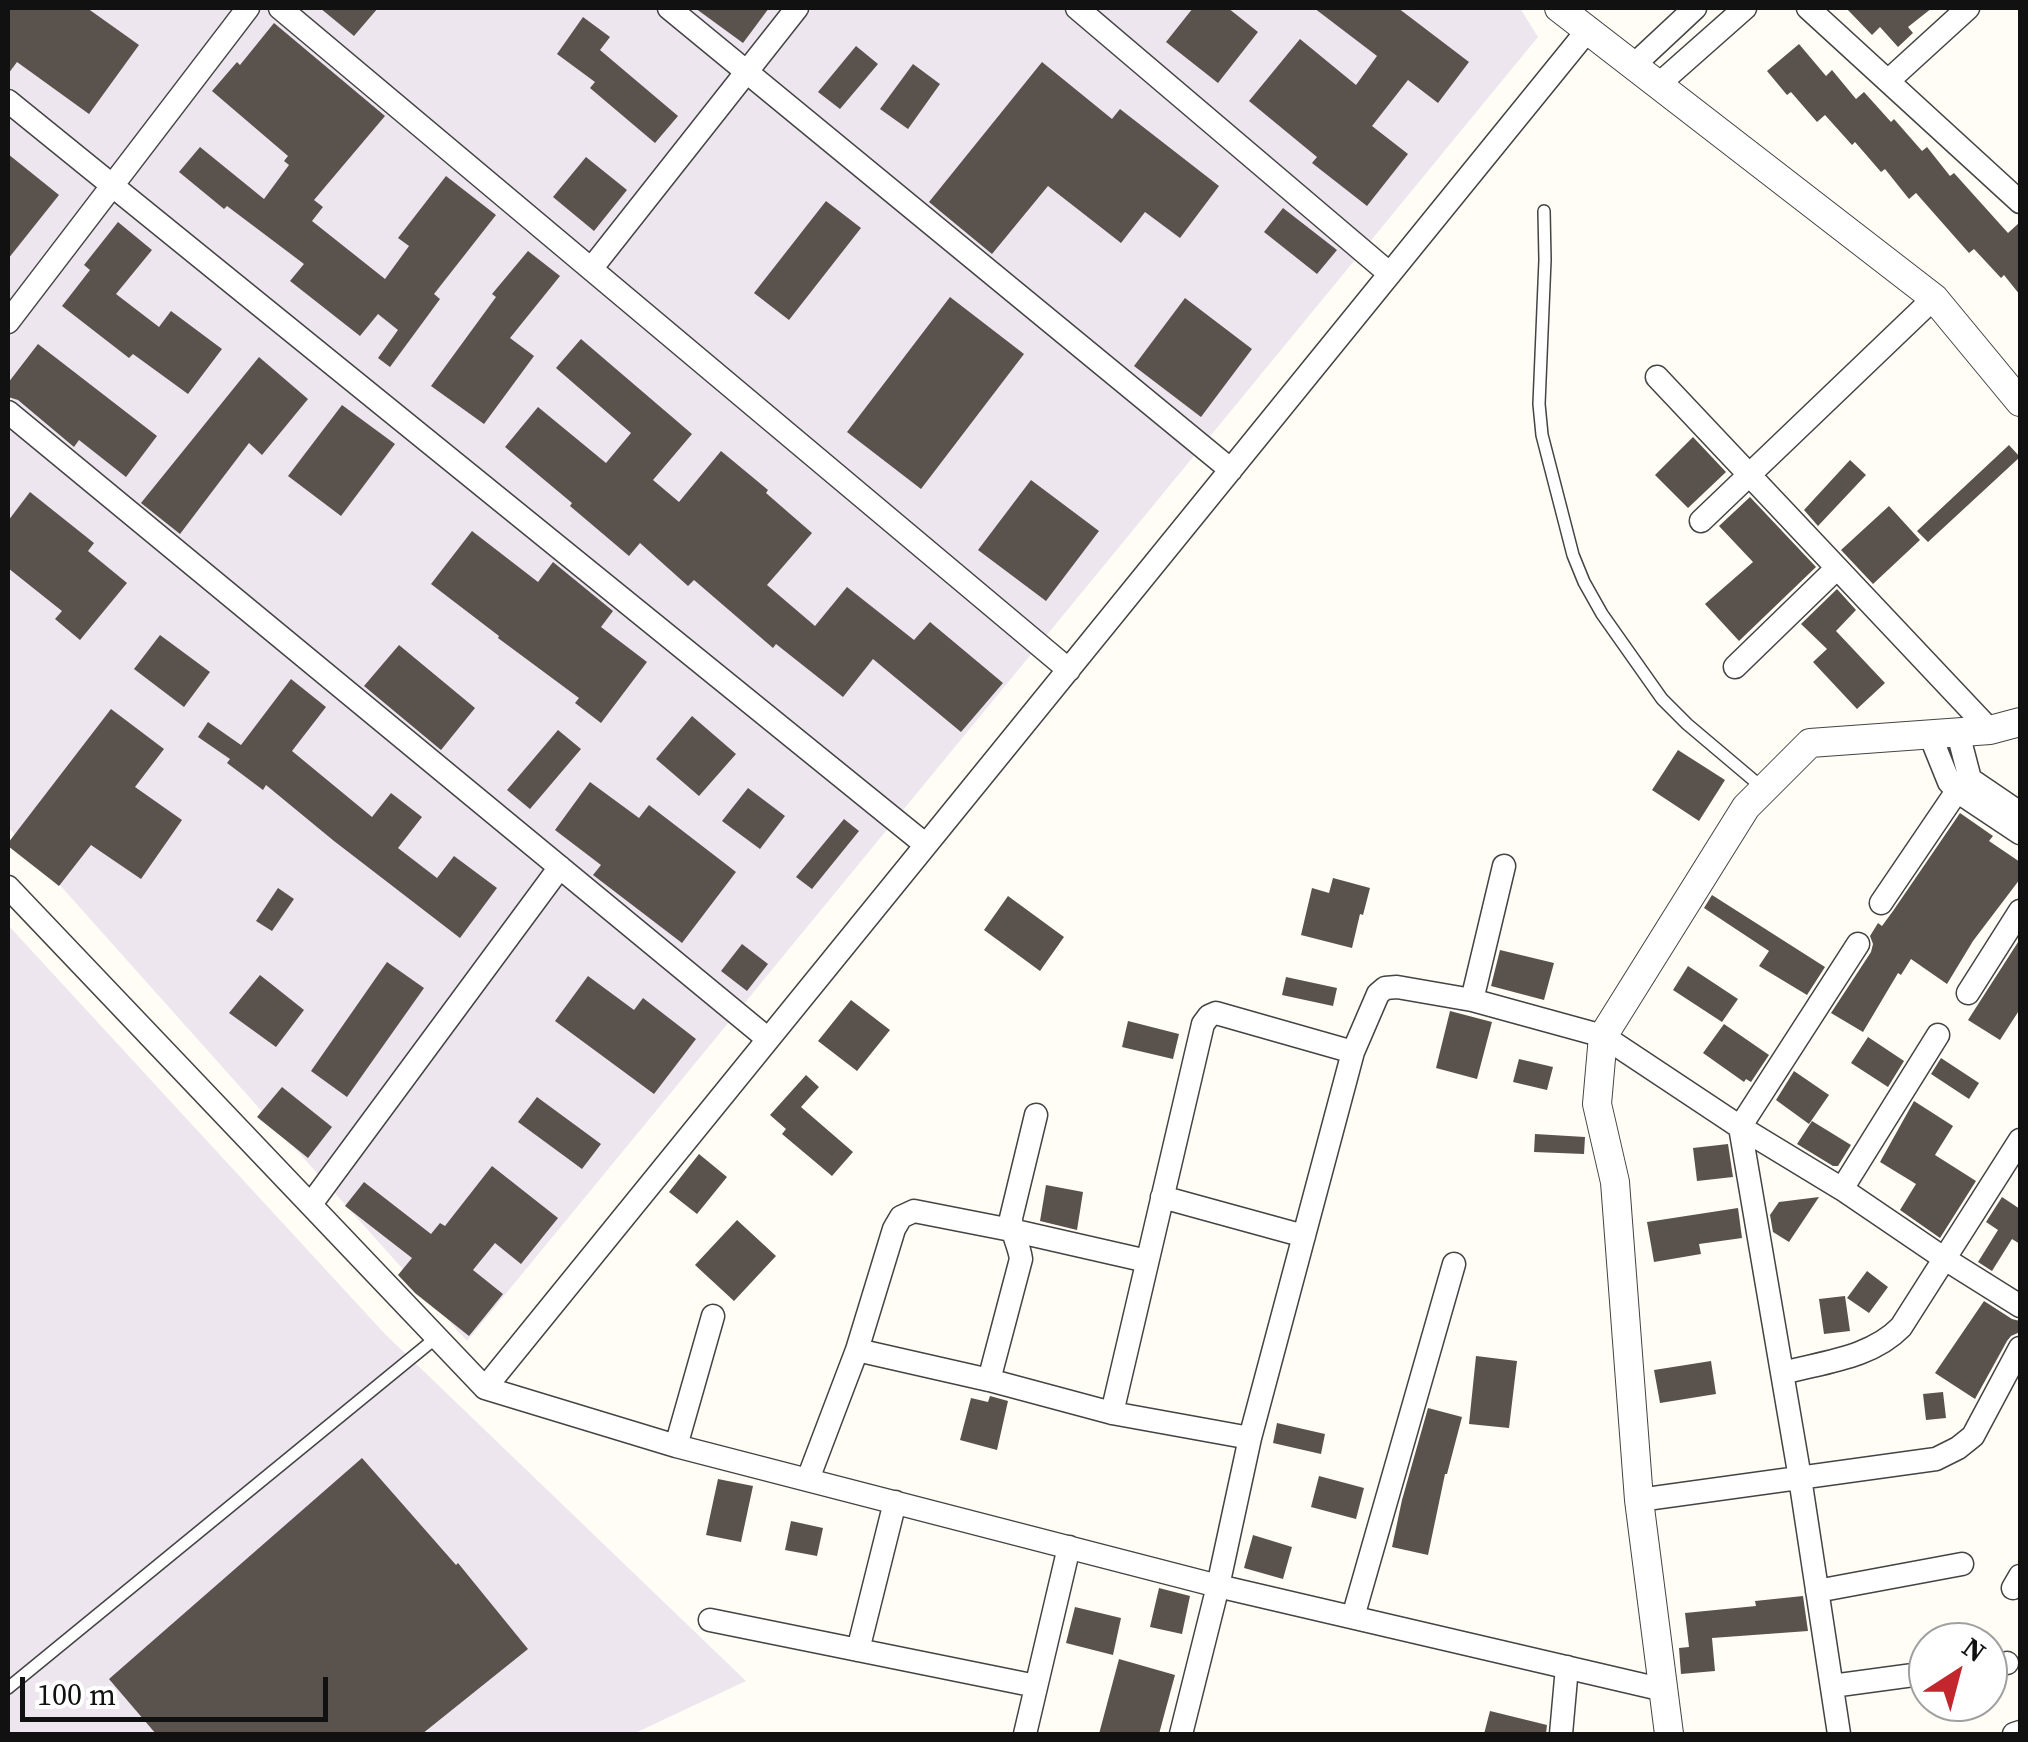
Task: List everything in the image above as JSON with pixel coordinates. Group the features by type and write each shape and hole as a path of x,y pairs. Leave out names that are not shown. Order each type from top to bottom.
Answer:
{"street":[{"path":"8,322 248,8"},
{"path":"280,8 1069,670"},
{"path":"670,8 1230,470"},
{"path":"591,269 798,8"},
{"path":"1077,8 1390,274"},
{"path":"1559,8 1934,298 2019,398"},
{"path":"1634,64 1695,8"},
{"path":"1659,84 1745,8"},
{"path":"1808,8 2020,202"},
{"path":"1888,81 1968,8"},
{"path":"485,1388 1587,32"},
{"path":"8,101 926,845"},
{"path":"1702,521 1934,298"},
{"path":"1657,376 1990,730"},
{"path":"8,412 768,1040"},
{"path":"1735,668 1837,568"},
{"path":"1669,1734 1639,1500 1615,1182 1597,1104 1604,1036 1746,806 1810,742 1990,730 2020,722"},
{"path":"1944,734 1949,782 2020,834"},
{"path":"1944,734 1970,778 2020,813"},
{"path":"1881,903 1957,790"},
{"path":"1472,1000 1504,866"},
{"path":"311,1204 560,867"},
{"path":"8,887 485,1388 676,1446 1218,1586 1664,1690"},
{"path":"1968,993 2020,911"},
{"path":"1840,1734 1740,1127 1858,944"},
{"path":"1181,1734 1250,1438 1353,1052 1384,988 1397,986 1472,1000 1604,1036 2020,1306"},
{"path":"1112,1413 1203,1024 1216,1013 1353,1052"},
{"path":"1842,1189 1938,1035"},
{"path":"989,1380 1022,1259 1011,1230 1011,1218 1036,1115"},
{"path":"1783,1373 1873,1350 1889,1340 1902,1327 1946,1260 2020,1140"},
{"path":"1162,1198 1304,1236"},
{"path":"808,1479 857,1350 901,1216 914,1211 1148,1261"},
{"path":"1353,1617 1454,1264"},
{"path":"676,1446 713,1316"},
{"path":"1639,1500 1936,1458 1973,1436 2020,1348"},
{"path":"857,1350 1112,1413 1250,1438"},
{"path":"858,1650 895,1502"},
{"path":"1025,1734 1069,1547"},
{"path":"1817,1590 1962,1564"},
{"path":"710,1620 1036,1686"},
{"path":"1560,1734 1567,1667"},
{"path":"1832,1686 1908,1676"}],"lane":[{"path":"1544,211 1546,260 1539,404 1542,435 1572,554 1602,614 1662,699 1764,788"},
{"path":"8,1688 437,1337"}],"shaded area":[{"path":"8,8 1520,8 1538,37 467,1341 8,827"},
{"path":"8,925 385,1334 746,1681 633,1734 8,1734"}],"building":[{"path":"8,8 87,8 139,45 89,114 17,62 8,74"},
{"path":"320,8 378,8 354,36"},
{"path":"695,8 769,8 743,43"},
{"path":"1193,8 1228,8 1258,32 1218,83 1166,42"},
{"path":"1314,8 1398,8 1469,62 1438,103 1408,80 1372,126 1408,154 1367,206 1312,163 1317,157 1249,101 1300,39 1356,85 1377,56"},
{"path":"1846,8 1932,8 1908,27 1913,33 1898,47 1880,27 1872,35"},
{"path":"583,17 610,37 600,50 678,116 655,143 590,88 595,82 557,54"},
{"path":"274,23 385,116 314,200 323,207 312,221 385,279 409,246 398,238 446,176 496,215 434,294 440,299 390,367 378,358 398,330 378,314 360,336 290,281 304,264 227,206 224,209 179,172 200,147 264,199 289,165 284,161 288,156 212,91 237,62 240,65"},
{"path":"1799,44 1826,76 1832,70 1856,99 1864,92 1922,151 1927,147 1950,176 1954,173 2008,233 2020,222 2020,295 1974,249 1969,253 1916,193 1909,199 1885,169 1881,172 1825,115 1817,122 1791,92 1787,95 1767,71"},
{"path":"856,46 878,64 840,109 818,92"},
{"path":"1042,62 1112,119 1120,109 1219,186 1180,238 1145,212 1121,243 1048,186 992,254 929,202"},
{"path":"913,64 940,84 908,129 880,109"},
{"path":"8,154 59,195 8,259"},
{"path":"586,157 627,190 594,231 553,197"},
{"path":"826,201 861,228 789,320 754,293"},
{"path":"1283,208 1337,250 1317,274 1264,232"},
{"path":"118,222 152,250 116,294 159,327 171,311 222,349 188,394 133,354 129,358 62,306 90,270 84,265"},
{"path":"528,251 560,276 510,338 534,356 484,424 431,386 496,297 492,294"},
{"path":"950,297 1024,354 921,489 847,432"},
{"path":"1185,298 1252,349 1201,417 1134,366"},
{"path":"581,339 692,434 653,480 679,502 721,451 812,533 767,585 815,626 847,587 914,640 930,622 1003,683 961,732 873,659 843,697 776,644 773,648 694,580 688,586 640,543 629,556 505,447 538,407 606,463 631,433 556,368"},
{"path":"38,344 157,436 126,477 79,440 74,447 18,400 8,397 8,383"},
{"path":"259,357 308,399 262,455 249,443 180,534 141,503"},
{"path":"342,405 395,444 341,516 288,476"},
{"path":"1693,437 1726,472 1688,508 1655,475"},
{"path":"2009,445 2020,457 1928,542 1917,531"},
{"path":"1850,460 1866,475 1818,526 1804,510"},
{"path":"1031,480 1099,531 1046,601 978,550"},
{"path":"30,492 94,543 88,551 127,583 80,640 55,619 62,611 8,568 8,521"},
{"path":"1750,497 1816,567 1739,641 1705,604 1753,562 1719,526"},
{"path":"1889,506 1920,540 1873,584 1841,550"},
{"path":"472,531 538,582 553,562 613,611 601,627 647,662 601,723 575,703 579,698 431,584"},
{"path":"1837,589 1856,610 1836,631 1885,683 1857,709 1813,662 1827,649 1801,624"},
{"path":"160,635 210,672 184,707 134,669"},
{"path":"399,645 475,708 441,750 364,686"},
{"path":"291,679 326,707 292,751 372,817 391,793 422,817 398,848 437,878 454,856 497,888 460,938 266,785 263,790 227,763 230,759 198,737 208,722 241,745"},
{"path":"111,709 164,749 135,787 182,820 141,879 91,845 59,886 8,843"},
{"path":"692,716 736,754 699,796 656,759"},
{"path":"558,730 581,749 530,809 507,790"},
{"path":"1678,750 1725,780 1699,821 1652,790"},
{"path":"590,782 639,818 649,805 736,872 682,943 593,875 601,865 555,830"},
{"path":"748,788 785,816 760,849 722,821"},
{"path":"1960,813 1993,836 1989,841 2020,862 2020,879 1973,941 1947,984 1911,959 1901,975 1898,973 1863,1032 1831,1013 1871,952 1870,936 1878,923 1882,926"},
{"path":"844,819 859,831 812,889 796,877"},
{"path":"1333,878 1370,888 1352,948 1301,935 1312,888 1329,893"},
{"path":"278,888 294,899 272,931 256,921"},
{"path":"1712,895 1825,967 1807,995 1759,966 1769,951 1704,908"},
{"path":"1008,896 1064,937 1040,971 984,930"},
{"path":"2020,939 2020,1009 2000,1040 1968,1020"},
{"path":"742,944 768,964 747,991 721,971"},
{"path":"1500,950 1554,963 1544,1000 1491,986"},
{"path":"387,962 424,988 347,1097 311,1071"},
{"path":"1688,966 1738,999 1722,1022 1673,990"},
{"path":"260,975 304,1010 276,1047 229,1013"},
{"path":"588,976 634,1010 643,998 696,1039 654,1094 555,1021"},
{"path":"1286,977 1337,988 1333,1006 1282,995"},
{"path":"851,1000 890,1030 857,1071 818,1041"},
{"path":"1450,1011 1492,1022 1477,1079 1436,1068"},
{"path":"1128,1021 1179,1034 1173,1059 1122,1047"},
{"path":"1724,1024 1769,1055 1751,1082 1744,1082 1703,1053"},
{"path":"1868,1037 1904,1061 1888,1087 1851,1063"},
{"path":"1941,1058 1979,1083 1969,1099 1931,1074"},
{"path":"1519,1059 1553,1067 1547,1090 1513,1082"},
{"path":"1794,1071 1829,1095 1809,1124 1776,1100"},
{"path":"806,1075 819,1087 801,1107 853,1152 832,1176 782,1134 786,1129 770,1115"},
{"path":"282,1087 332,1127 308,1158 257,1117"},
{"path":"537,1097 601,1144 582,1169 518,1122"},
{"path":"1914,1101 1953,1126 1935,1155 1976,1181 1940,1238 1900,1210 1916,1184 1880,1162"},
{"path":"1812,1121 1851,1145 1838,1166 1797,1144"},
{"path":"1535,1134 1585,1137 1584,1154 1534,1152"},
{"path":"1728,1144 1733,1177 1697,1181 1693,1148"},
{"path":"699,1154 727,1177 697,1214 669,1192"},
{"path":"492,1166 558,1218 521,1264 495,1243 473,1270 503,1294 469,1336 398,1275 412,1258 345,1206 364,1182 431,1234 440,1223 445,1226"},
{"path":"1046,1185 1083,1192 1077,1230 1040,1221"},
{"path":"1819,1197 1789,1242 1773,1232 1770,1215 1779,1202"},
{"path":"2002,1197 2020,1209 2020,1244 2012,1239 1992,1271 1978,1262 1998,1230 1986,1222"},
{"path":"1738,1208 1742,1238 1699,1244 1701,1254 1654,1262 1647,1222"},
{"path":"737,1220 776,1256 734,1301 695,1265"},
{"path":"1867,1271 1888,1287 1869,1313 1847,1298"},
{"path":"1845,1296 1850,1331 1824,1334 1819,1299"},
{"path":"1984,1301 2020,1321 2020,1332 2007,1341 1975,1399 1935,1373"},
{"path":"1476,1356 1517,1361 1509,1428 1469,1424"},
{"path":"1711,1361 1716,1394 1660,1403 1654,1370"},
{"path":"1943,1392 1946,1418 1926,1420 1923,1394"},
{"path":"990,1396 1008,1401 997,1450 960,1440 971,1398 988,1402"},
{"path":"1428,1408 1462,1417 1428,1555 1392,1547"},
{"path":"1277,1423 1325,1434 1321,1454 1273,1443"},
{"path":"362,1458 458,1563 528,1649 422,1734 156,1734 109,1679"},
{"path":"1319,1476 1364,1488 1356,1519 1311,1507"},
{"path":"718,1479 753,1486 741,1542 706,1535"},
{"path":"791,1521 823,1528 817,1556 785,1550"},
{"path":"1253,1535 1292,1547 1283,1579 1244,1568"},
{"path":"1159,1588 1190,1596 1182,1634 1150,1627"},
{"path":"1803,1596 1808,1631 1712,1638 1715,1671 1681,1674 1679,1648 1689,1647 1685,1613 1756,1606 1755,1601"},
{"path":"1075,1607 1121,1618 1113,1655 1066,1643"},
{"path":"1119,1659 1175,1675 1159,1734 1099,1734"},
{"path":"1490,1711 1547,1725 1546,1734 1484,1734"}]}
